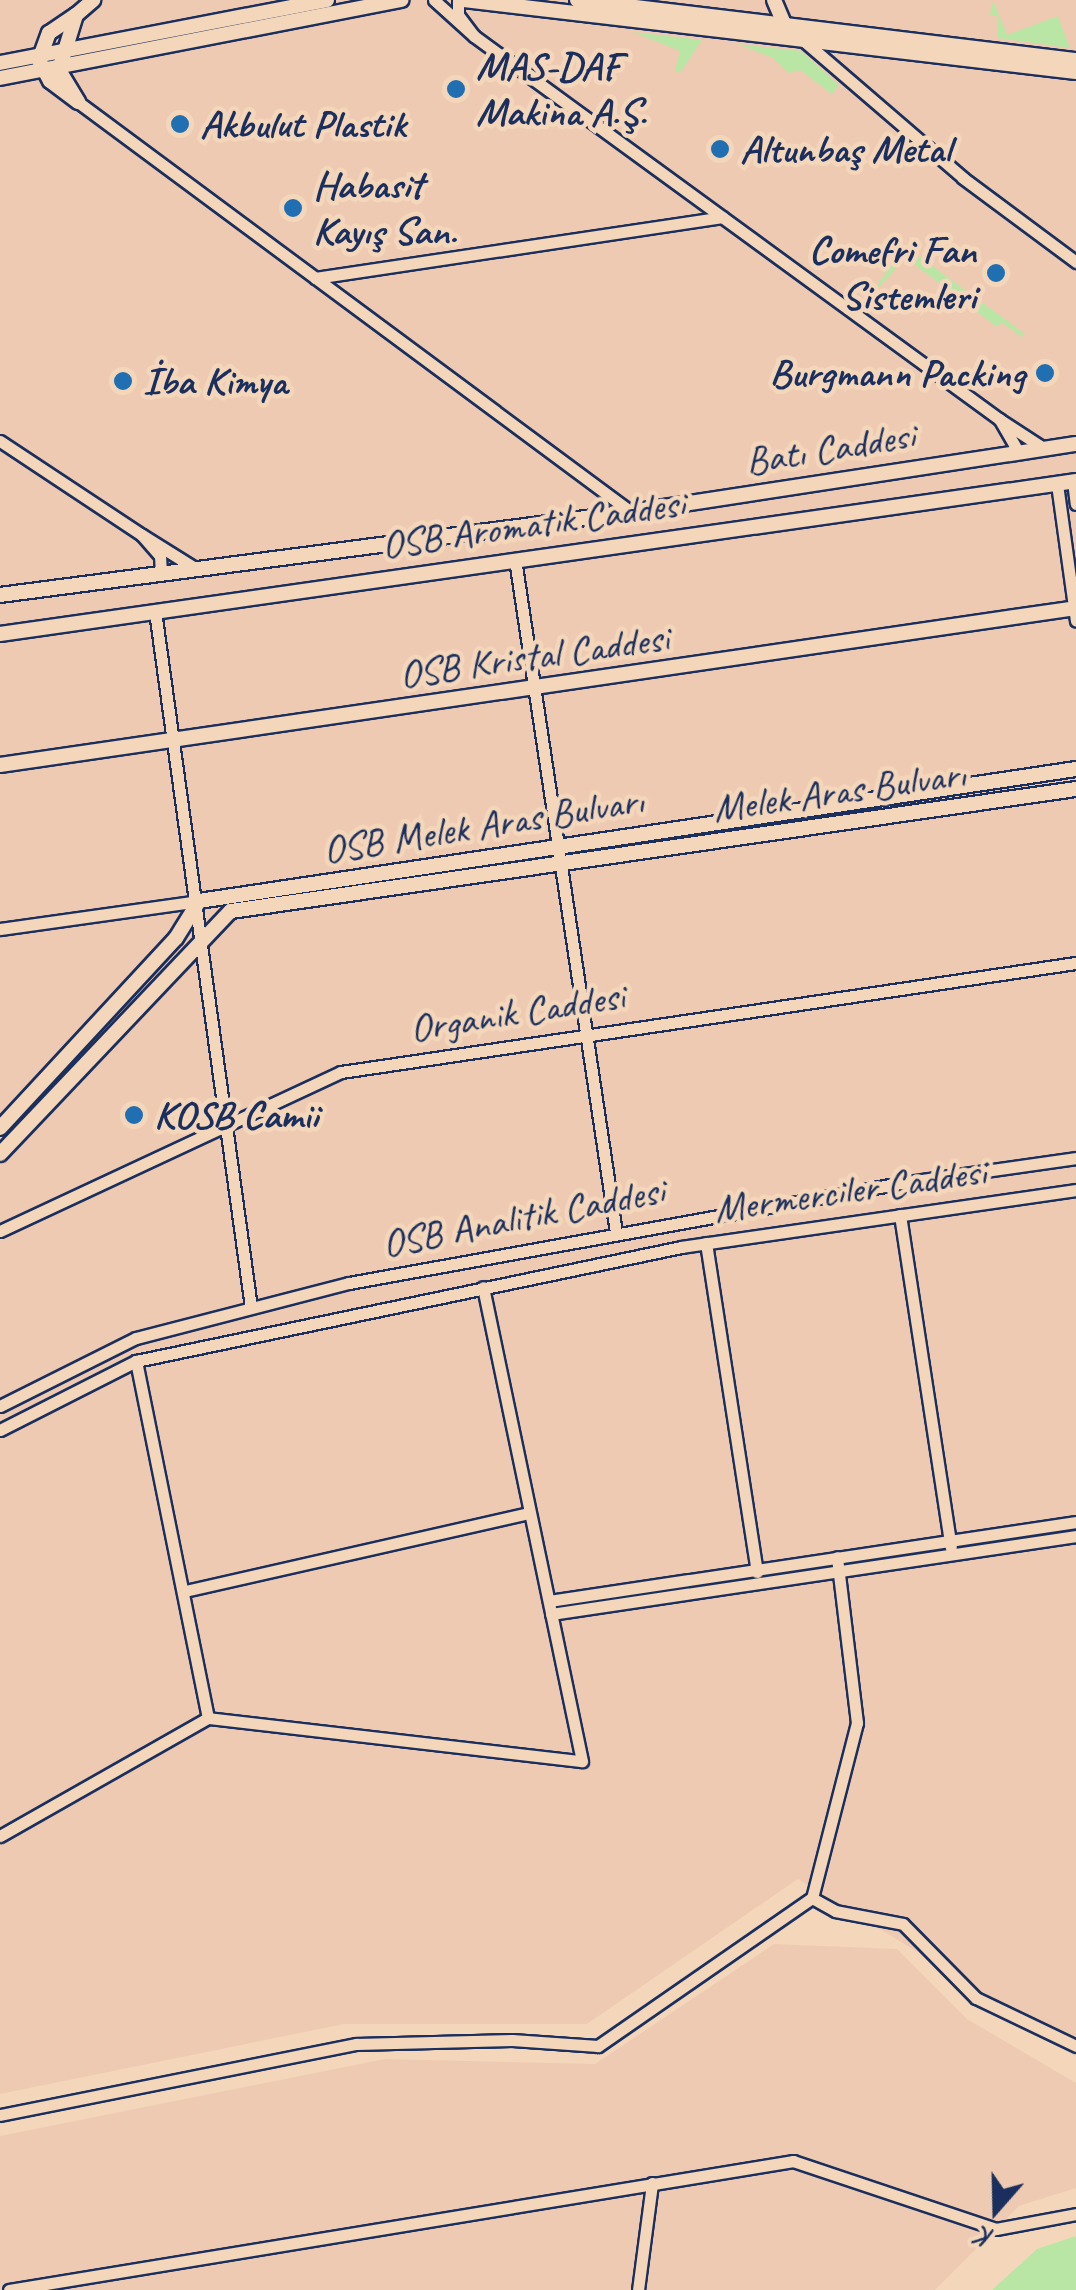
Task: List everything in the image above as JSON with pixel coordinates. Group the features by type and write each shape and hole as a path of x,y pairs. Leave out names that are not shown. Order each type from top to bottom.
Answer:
{"street":[{"path":"0,78 40,60 49,33 93,0"},
{"path":"0,64 40,60 326,0"},
{"path":"60,56 401,0"},
{"path":"434,0 474,36 1046,449"},
{"path":"474,36 458,16 461,0 1076,60"},
{"path":"577,0 791,30 831,41 1076,72"},
{"path":"774,0 791,30 963,178 1076,262"},
{"path":"76,14 60,56 63,83 78,102"},
{"path":"831,41 834,66"},
{"path":"40,60 78,102 631,512"},
{"path":"315,278 722,217"},
{"path":"1000,419 1019,453"},
{"path":"0,441 198,570"},
{"name":"Batı Caddesi","path":"0,596 631,512 1076,444"},
{"path":"1075,481 1076,504"},
{"name":"OSB Aromatik Caddesi","path":"0,634 1075,481"},
{"path":"1057,484 1076,612"},
{"path":"142,534 160,556 162,574"},
{"path":"515,558 583,1034 616,1232"},
{"path":"156,611 170,740 199,901 198,946 228,1124 251,1307"},
{"name":"OSB Kristal Caddesi","path":"0,765 1076,612"},
{"name":"OSB Melek Aras Bulvarı","path":"199,901 1076,769"},
{"name":"Melek Aras Bulvarı","path":"0,1154 231,911 1076,789"},
{"path":"0,930 199,901"},
{"path":"14,1140 0,1128 176,938 199,901"},
{"name":"Organik Caddesi","path":"0,1231 341,1072 1076,963"},
{"name":"OSB Analitik Caddesi","path":"0,1406 136,1338 251,1307 616,1232 1076,1158"},
{"name":"Mermerciler Caddesi","path":"0,1430 136,1361 706,1243 1076,1190"},
{"path":"900,1215 952,1554"},
{"path":"706,1243 757,1574"},
{"path":"0,1836 208,1718 582,1761 483,1287"},
{"path":"136,1361 208,1718"},
{"path":"185,1592 528,1513"},
{"path":"838,1564 950,1540 1076,1522"},
{"path":"550,1607 757,1574 952,1554 1076,1536"},
{"path":"0,2114 356,2044 512,2040 598,2046 812,1898 857,1723 838,1564"},
{"path":"812,1898 834,1910 903,1924 976,1998 1076,2046"},
{"path":"9,2290 792,2161 996,2229 1076,2214"},
{"path":"638,2290 652,2183"}],"shaded area":[{"path":"0,0 1076,0 1076,2049 798,1879 587,2024 344,2024 0,2094"},
{"path":"774,1944 897,1949 967,2019 1076,2083 1076,2188 1019,2206 935,2290 0,2290 0,2136 385,2059 595,2064"}],"green space":[{"path":"993,0 1007,35 1058,16 1070,48 998,38 998,16 990,15"},
{"path":"633,32 702,40 680,73 675,70 680,51"},
{"path":"738,44 801,51 839,85 832,94 800,70 789,73 773,58"},
{"path":"905,246 1025,334 1022,337 1001,322 997,327 906,258 866,301"},
{"path":"1076,2236 1076,2290 992,2290 1037,2249"}],"place":[{"name":"MAS-DAF Makina A.Ş.","path":"456,89"},
{"name":"Akbulut Plastik","path":"180,124"},
{"name":"Altunbaş Metal","path":"720,149"},
{"name":"Habasit Kayış San.","path":"293,208"},
{"name":"Comefri Fan Sistemleri","path":"996,273"},
{"name":"Burgmann Packing","path":"1045,373"},
{"name":"İba Kimya","path":"123,381"},
{"name":"KOSB Camii","path":"134,1115"}]}
